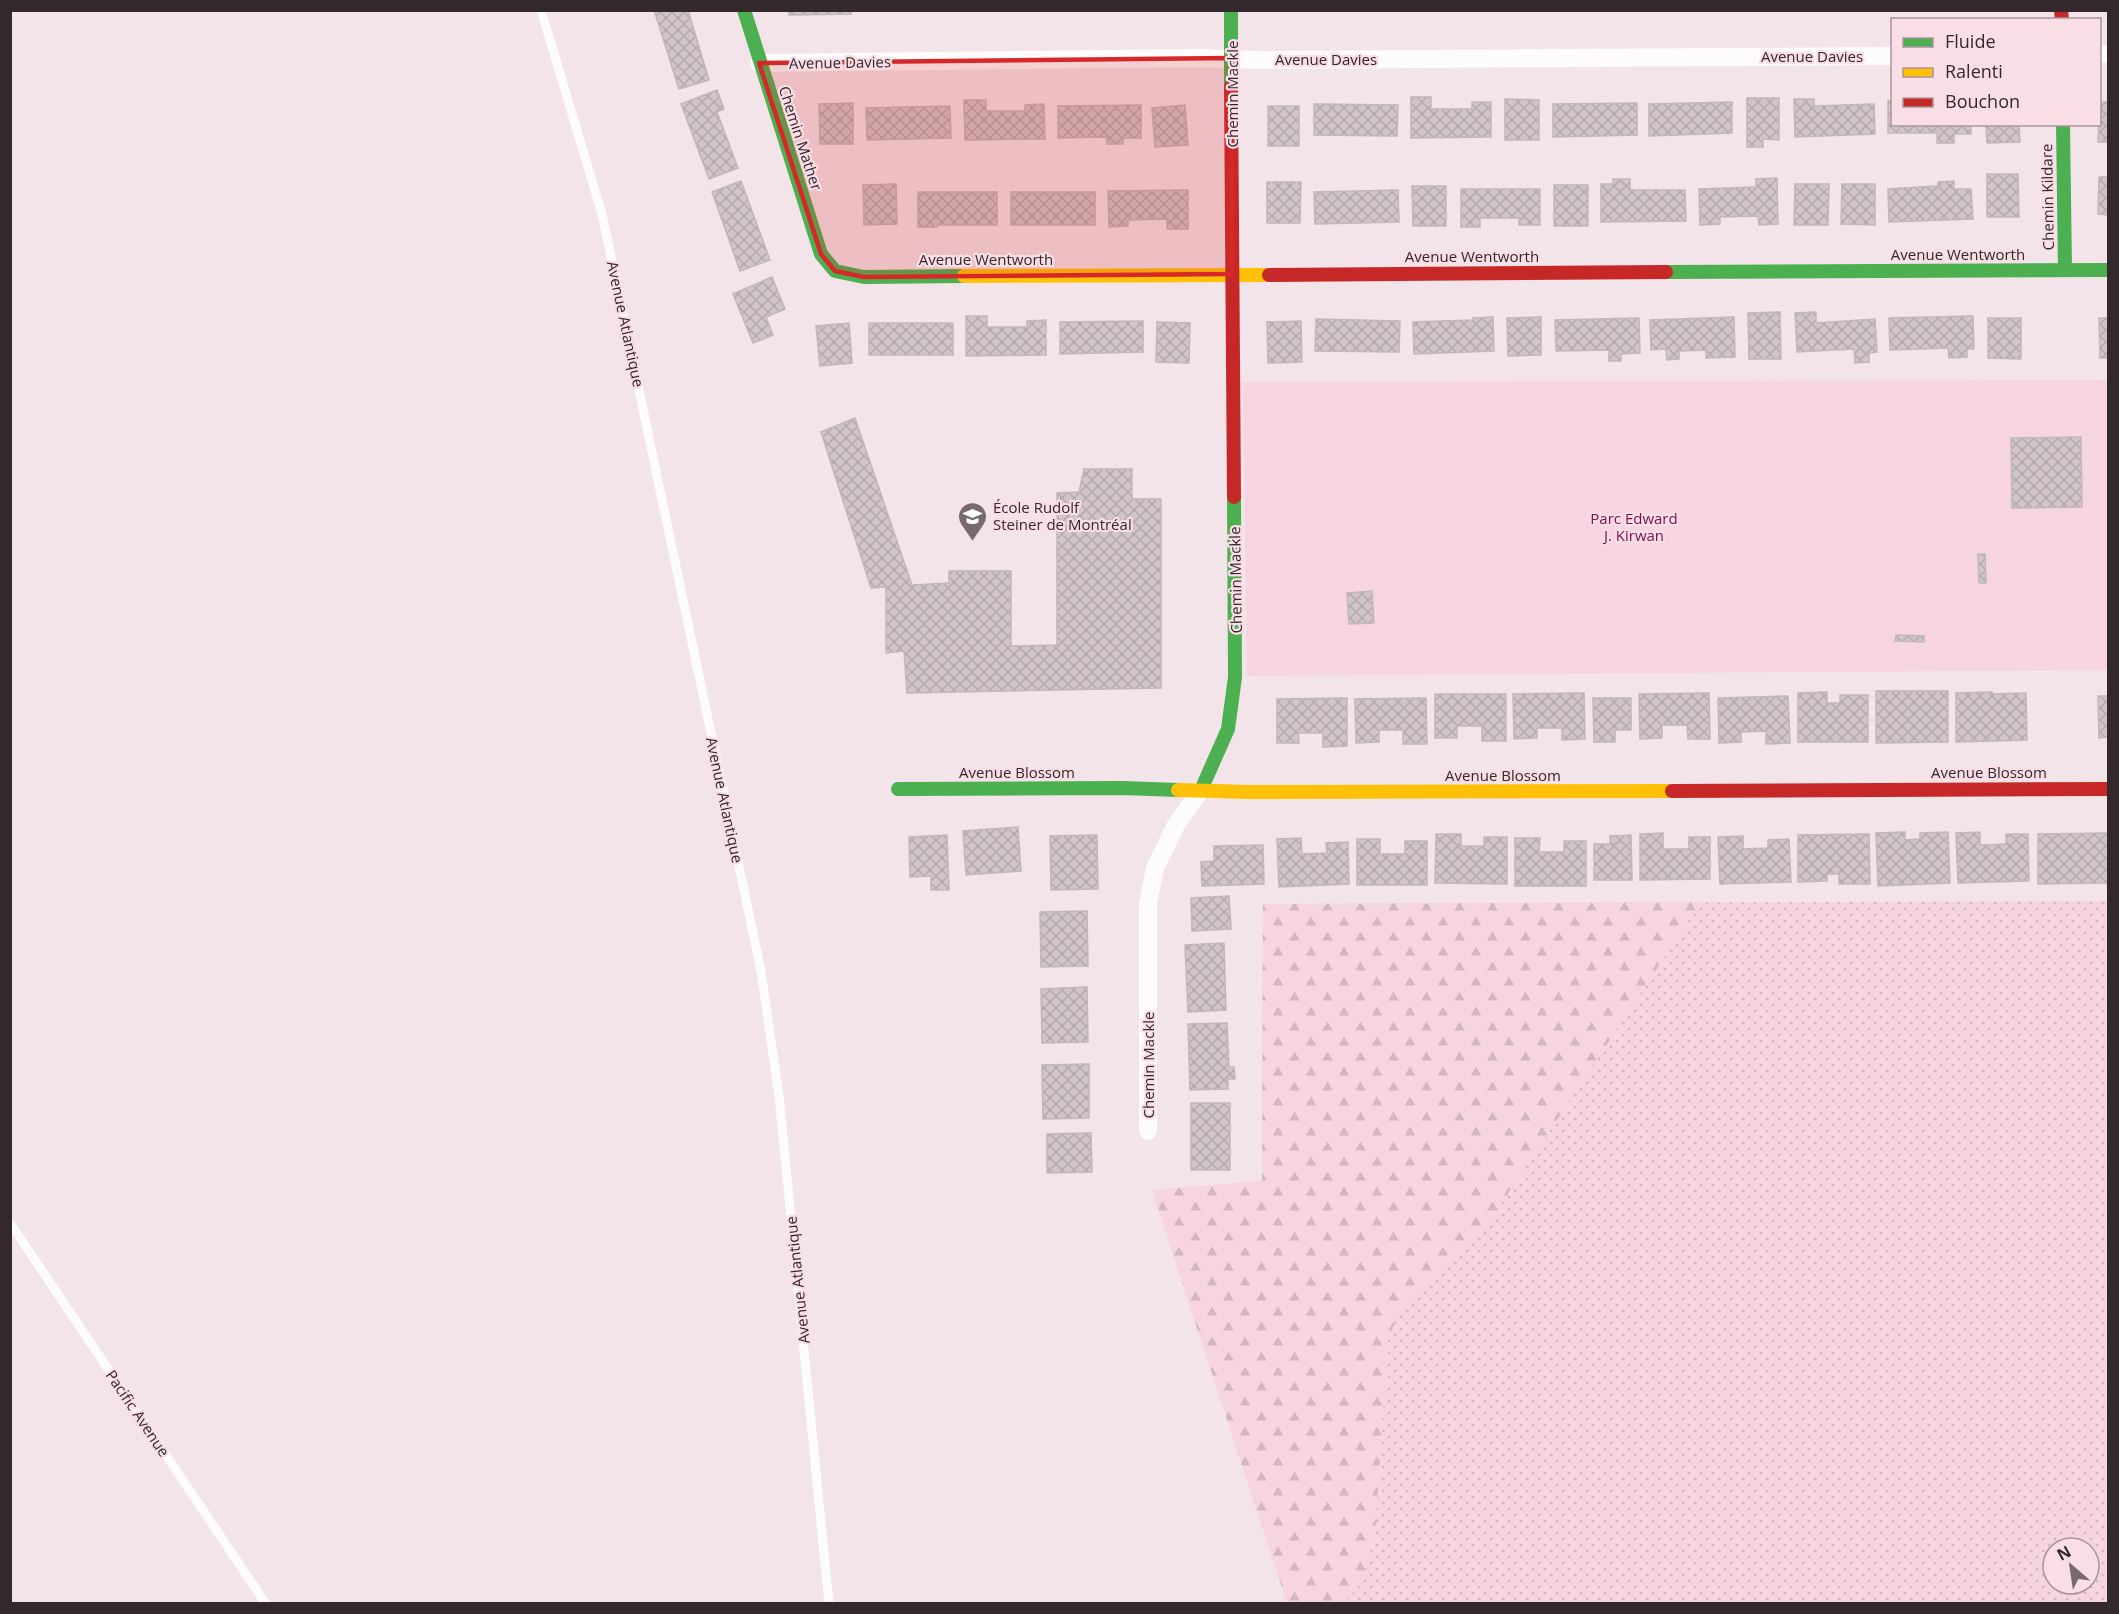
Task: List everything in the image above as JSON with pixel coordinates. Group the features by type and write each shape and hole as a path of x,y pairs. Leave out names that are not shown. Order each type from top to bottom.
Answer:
{"street":[{"name":"Chemin Mather","path":"744,10 821,254 835,271"},
{"name":"Chemin Mackle","path":"1148,1131 1148,903 1155,868 1176,825 1201,790 1227,729 1236,677 1231,10"},
{"name":"Avenue Davies","path":"759,63 1232,58 1263,60 1891,56"},
{"name":"Chemin Kildare","path":"2063,126 2065,270"},
{"name":"Avenue Wentworth","path":"835,271 864,277 2109,270"},
{"name":"Avenue Blossom","path":"898,789 1123,788 1251,792 2109,789"}],"lane":[{"name":"Avenue Atlantique","path":"541,10 602,214 761,971 778,1095 829,1604"},
{"name":"Pacific Avenue","path":"10,1223 266,1604"}],"highlighted area":[{"path":"1232,58 1232,274 864,277 835,271 821,254 759,63"}],"green space":[{"name":"Parc Edward J. Kirwan","path":"2108,380 2108,670 1247,676 1243,382"},
{"path":"2108,901 2108,1603 1287,1603 1152,1190 1262,1181 1263,904"},
{"path":"1701,902 1482,1233 1405,1303 1388,1337 1375,1537 1359,1586 1344,1603 1287,1603 1152,1190 1262,1181 1263,904"}],"building":[{"path":"654,10 688,10 709,80 679,89"},
{"path":"789,10 851,10 851,14 789,15"},
{"path":"717,90 724,109 717,112 738,168 709,179 681,104"},
{"path":"1411,97 1431,97 1431,109 1472,109 1472,102 1491,102 1491,137 1411,138"},
{"path":"1747,98 1779,98 1779,140 1763,139 1763,147 1747,147"},
{"path":"1505,99 1539,100 1539,140 1505,140"},
{"path":"1794,99 1814,99 1814,106 1874,104 1875,134 1795,137"},
{"path":"964,100 986,100 986,111 1025,111 1025,105 1044,104 1045,139 965,140"},
{"path":"1888,101 1891,101 1891,126 1971,126 1971,134 1954,134 1954,143 1937,143 1937,133 1888,133"},
{"path":"1732,102 1732,133 1649,136 1649,104"},
{"path":"2101,102 2108,102 2108,142 2098,142"},
{"path":"853,103 853,144 820,144 819,104"},
{"path":"1637,103 1637,135 1553,137 1553,104"},
{"path":"1314,104 1398,105 1397,136 1314,135"},
{"path":"1141,105 1141,138 1123,138 1123,144 1107,144 1107,137 1058,138 1058,106"},
{"path":"1185,105 1188,145 1155,147 1152,108"},
{"path":"950,106 951,138 867,140 866,108"},
{"path":"1268,106 1299,106 1299,146 1268,146"},
{"path":"1986,126 2019,126 2020,142 1987,143"},
{"path":"1987,174 2018,174 2019,217 1987,217"},
{"path":"2099,177 2108,177 2108,215 2098,214"},
{"path":"1777,178 1778,224 1759,225 1758,216 1720,217 1720,224 1700,225 1699,189 1756,187 1756,179"},
{"path":"1613,179 1630,179 1630,190 1685,190 1686,221 1601,222 1601,184 1613,184"},
{"path":"741,181 770,260 740,271 712,192"},
{"path":"1954,181 1954,189 1971,189 1973,219 1889,222 1888,189 1938,186 1938,182"},
{"path":"1267,182 1301,182 1300,223 1267,223"},
{"path":"896,184 897,224 864,225 863,185"},
{"path":"1795,184 1829,184 1828,225 1794,225"},
{"path":"1842,184 1875,184 1875,225 1841,224"},
{"path":"1554,185 1588,185 1588,226 1554,226"},
{"path":"1412,186 1446,186 1446,226 1413,226"},
{"path":"1461,189 1540,189 1540,225 1519,225 1519,218 1480,218 1480,227 1461,227"},
{"path":"1188,190 1188,229 1167,229 1167,219 1128,220 1128,226 1109,227 1108,191"},
{"path":"1398,190 1399,222 1315,224 1314,192"},
{"path":"918,192 997,192 997,225 918,227"},
{"path":"1011,192 1095,192 1095,225 1011,225"},
{"path":"772,277 785,309 766,317 773,335 753,343 733,294"},
{"path":"1780,312 1781,359 1749,359 1748,313"},
{"path":"1816,312 1816,323 1875,319 1877,352 1869,353 1869,362 1855,363 1854,349 1797,352 1795,313"},
{"path":"966,316 987,316 987,327 1027,327 1027,321 1046,320 1046,355 966,356"},
{"path":"1973,316 1974,349 1967,349 1967,357 1949,358 1948,348 1890,350 1889,318"},
{"path":"1493,317 1494,351 1414,354 1413,322"},
{"path":"1541,317 1541,355 1508,356 1507,318"},
{"path":"1734,317 1735,357 1706,358 1706,350 1679,351 1679,359 1667,360 1666,349 1651,350 1650,320"},
{"path":"1639,318 1640,353 1621,354 1621,361 1609,361 1609,350 1556,351 1555,320"},
{"path":"1988,318 2021,318 2021,359 1988,358"},
{"path":"2099,318 2108,318 2108,358 2100,358"},
{"path":"1316,319 1400,321 1399,352 1315,351"},
{"path":"1143,321 1143,352 1060,354 1060,322"},
{"path":"1301,321 1302,362 1268,363 1267,322"},
{"path":"1157,322 1190,323 1189,363 1156,362"},
{"path":"849,323 852,363 820,366 816,326"},
{"path":"869,323 953,323 953,355 869,355"},
{"path":"855,418 912,585 949,583 949,571 1011,571 1011,646 1057,645 1057,493 1079,492 1084,469 1132,469 1132,499 1161,499 1161,688 907,693 904,651 886,653 886,587 871,588 821,432"},
{"path":"2081,437 2082,507 2012,508 2011,438"},
{"path":"1978,554 1985,554 1986,583 1979,583"},
{"path":"1372,591 1374,623 1349,624 1347,593"},
{"path":"1896,635 1924,636 1924,642 1895,641"},
{"path":"1876,691 1948,691 1948,742 1876,743"},
{"path":"1827,692 1827,703 1840,703 1840,695 1868,695 1868,742 1798,742 1798,693"},
{"path":"1992,692 1992,694 2026,693 2027,740 1956,742 1956,693"},
{"path":"1584,693 1585,739 1562,740 1562,728 1537,728 1537,738 1514,739 1513,694"},
{"path":"1709,693 1710,739 1688,739 1687,725 1662,725 1662,738 1640,739 1639,694"},
{"path":"1435,694 1506,694 1506,741 1482,741 1482,726 1457,726 1457,738 1435,738"},
{"path":"1788,696 1790,743 1766,744 1766,731 1741,732 1741,742 1719,743 1718,698"},
{"path":"2098,696 2108,696 2108,737 2099,738"},
{"path":"1347,698 1347,746 1323,747 1323,733 1298,733 1299,743 1277,743 1277,699"},
{"path":"1426,698 1427,744 1403,744 1403,730 1379,730 1379,742 1356,743 1355,699"},
{"path":"1593,698 1631,698 1631,730 1615,730 1615,742 1594,742"},
{"path":"1018,827 1021,871 966,875 963,831"},
{"path":"1905,832 1905,840 1920,839 1920,833 1948,832 1950,883 1878,886 1876,833"},
{"path":"1980,832 1980,845 2006,844 2006,834 2028,834 2029,881 1958,883 1956,833"},
{"path":"1663,833 1663,849 1689,849 1689,837 1710,837 1710,879 1640,880 1640,834"},
{"path":"2108,833 2108,883 2038,884 2038,834"},
{"path":"1436,834 1461,834 1461,846 1484,846 1484,837 1507,837 1507,884 1435,883"},
{"path":"1869,834 1870,884 1839,884 1839,874 1827,874 1827,881 1798,882 1798,835"},
{"path":"947,835 949,890 931,890 931,876 910,877 909,837"},
{"path":"1097,835 1098,889 1051,890 1050,836"},
{"path":"1631,835 1632,880 1594,880 1594,844 1610,844 1610,836"},
{"path":"1743,836 1743,849 1768,848 1768,840 1789,839 1791,882 1720,884 1718,837"},
{"path":"1301,838 1302,854 1327,853 1326,843 1348,842 1349,884 1279,887 1277,839"},
{"path":"1515,838 1540,838 1539,852 1564,852 1564,841 1586,841 1586,886 1515,886"},
{"path":"1357,839 1380,839 1380,854 1405,854 1405,841 1427,841 1427,885 1357,885"},
{"path":"1263,845 1264,884 1202,886 1201,862 1214,861 1214,846"},
{"path":"1229,896 1231,929 1192,931 1191,898"},
{"path":"1087,911 1088,966 1041,967 1040,912"},
{"path":"1224,943 1226,1010 1188,1012 1185,945"},
{"path":"1087,987 1088,1042 1042,1043 1041,989"},
{"path":"1227,1023 1229,1067 1234,1067 1235,1079 1228,1079 1228,1089 1190,1090 1188,1024"},
{"path":"1089,1064 1089,1118 1043,1119 1042,1065"},
{"path":"1191,1103 1230,1103 1230,1170 1191,1170"},
{"path":"1091,1133 1092,1172 1047,1173 1047,1134"}],"traffic: fast":[{"path":"744,10 821,254 835,271 864,277 964,276"},
{"path":"1231,10 1231,87"},
{"path":"2063,126 2065,270"},
{"path":"1666,272 2108,270"},
{"path":"1201,790 1228,729 1235,677 1234,497"},
{"path":"898,789 1123,788 1178,790"}],"traffic: slow":[{"path":"964,276 1269,275"},
{"path":"1178,790 1251,792 1672,791"}],"traffic: jam":[{"path":"2061,10 2062,18"},
{"path":"1231,87 1234,497"},
{"path":"1269,275 1666,272"},
{"path":"1672,791 2108,789"}],"place":[{"name":"École Rudolf Steiner de Montréal","path":"972,542"}]}
